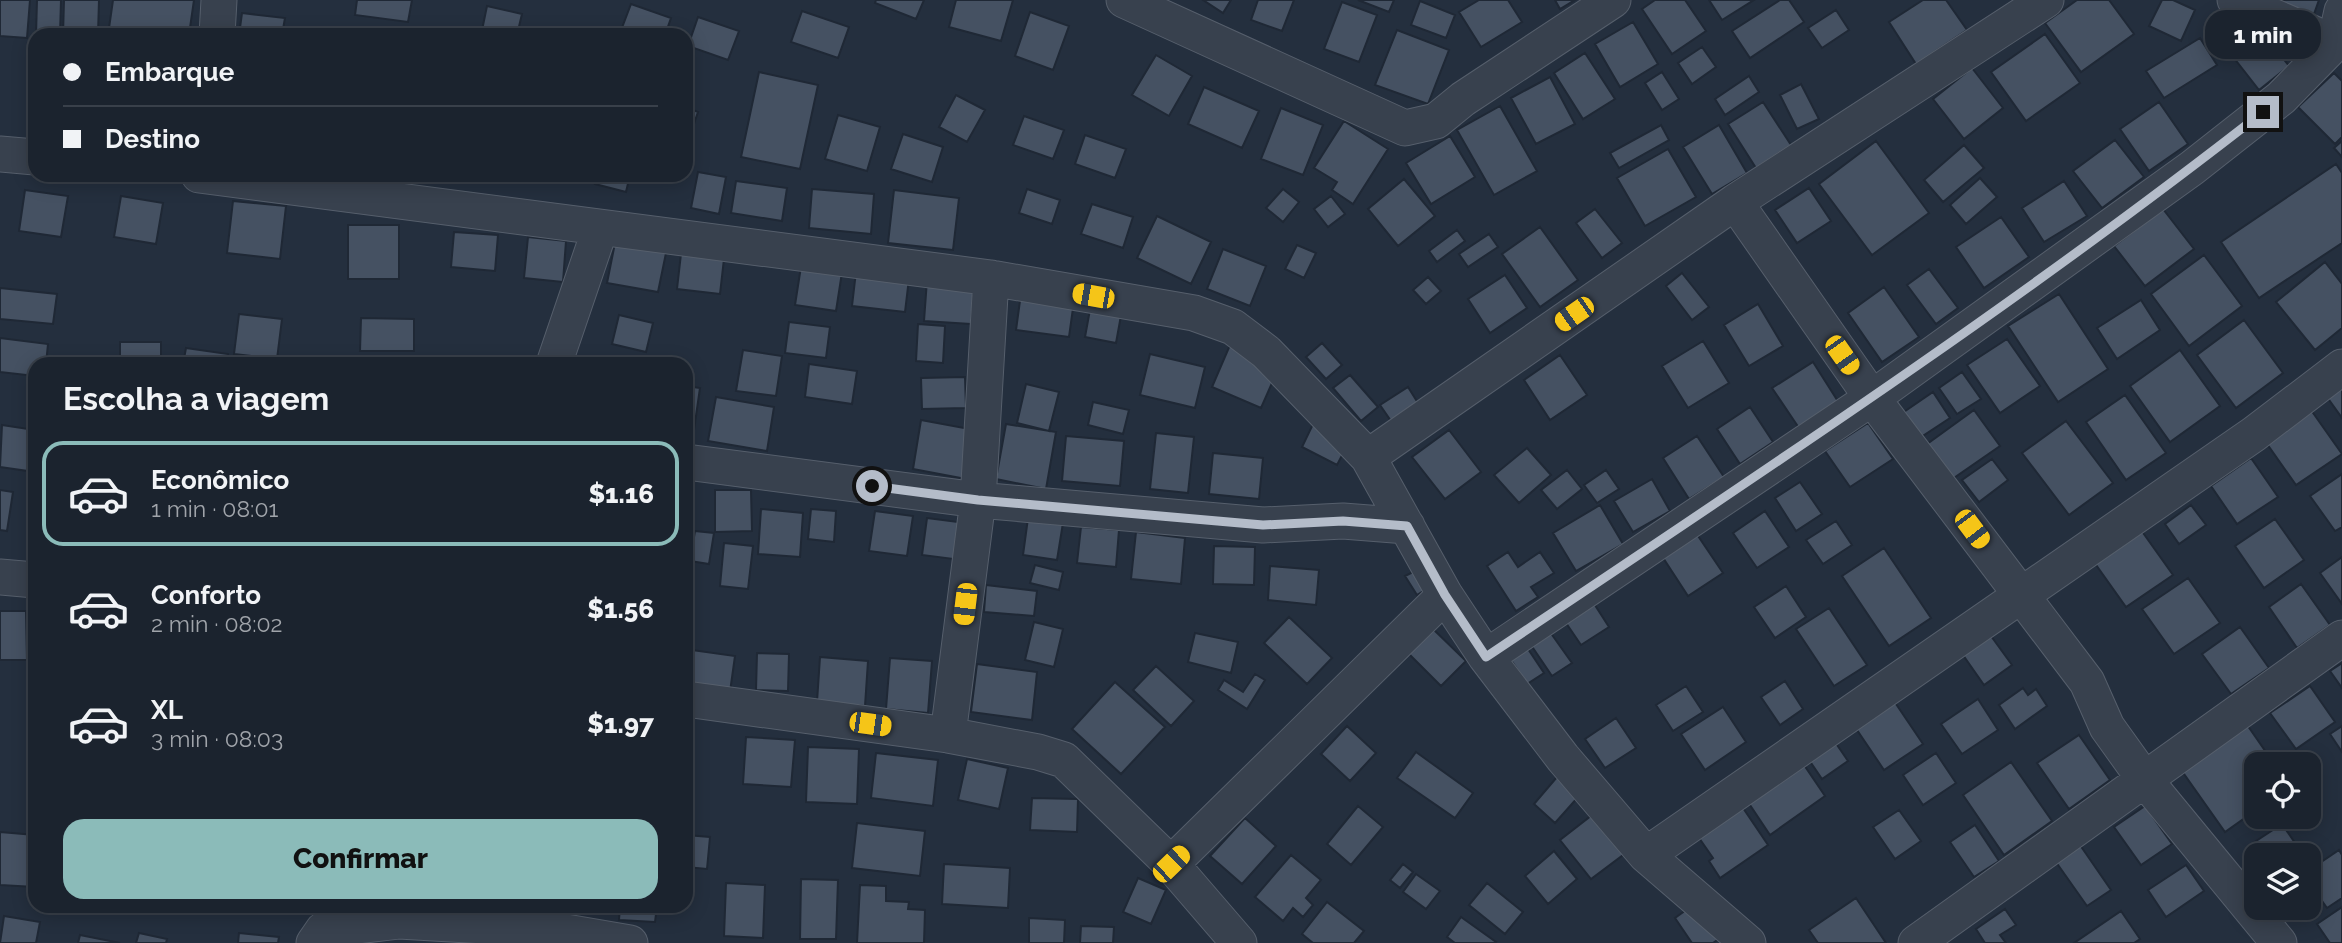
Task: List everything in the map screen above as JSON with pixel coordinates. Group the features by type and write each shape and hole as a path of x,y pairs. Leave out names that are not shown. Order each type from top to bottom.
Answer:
{"street":[{"path":"217,28 219,0"},
{"path":"1124,0 1405,128 1436,121 1463,99 1613,0"},
{"path":"1368,457 1735,202 2046,0"},
{"path":"1486,657 1872,398 2192,168 2281,97 2338,27 2235,0"},
{"path":"0,153 28,156"},
{"path":"256,182 991,278 1194,313 1233,327 1266,352 1368,457 1445,595 1486,657 1563,758 1646,855 1748,943"},
{"path":"1735,202 1872,398 2087,682 2107,727 2145,780 2279,943"},
{"path":"556,357 600,229"},
{"path":"948,735 978,500 991,278"},
{"path":"1646,855 2254,434 2342,367"},
{"path":"693,463 978,500 1263,525 1343,521 1407,526"},
{"path":"0,577 28,579"},
{"path":"1171,864 1445,595"},
{"path":"1916,943 2342,638"},
{"path":"693,700 948,735 1038,752 1064,760 1171,864 1239,943"},
{"path":"314,943 323,930 399,921 554,930 630,943"}],"building":[{"path":"0,0 30,0 27,38 0,36"},
{"path":"37,0 61,0 60,28 36,28"},
{"path":"64,0 99,0 98,28 63,28"},
{"path":"113,0 194,0 190,28 109,28"},
{"path":"357,0 412,0 408,22 355,15"},
{"path":"876,0 924,0 916,19 875,3"},
{"path":"956,0 1013,0 1001,41 949,27"},
{"path":"1203,0 1231,0 1223,13"},
{"path":"1258,0 1294,0 1282,31 1251,20"},
{"path":"1358,0 1394,0 1389,12"},
{"path":"1479,0 1508,0 1522,22 1481,47 1459,12"},
{"path":"1555,0 1575,0 1560,9"},
{"path":"1655,0 1685,0 1706,31 1672,54 1642,9"},
{"path":"1709,0 1754,0 1722,20"},
{"path":"1780,0 1789,0 1804,22 1750,58 1732,31"},
{"path":"1923,0 1946,0 1967,30 1916,64 1889,22"},
{"path":"2077,0 2109,0 2134,34 2081,72 2045,23"},
{"path":"2162,0 2173,0 2195,10 2181,41 2149,26"},
{"path":"2274,0 2319,0 2314,14"},
{"path":"1420,1 1455,15 1446,38 1411,25"},
{"path":"1342,2 1377,15 1359,62 1324,49"},
{"path":"631,4 671,18 667,28 622,28"},
{"path":"487,6 522,14 519,28 482,28"},
{"path":"1836,10 1849,30 1822,48 1808,28"},
{"path":"802,11 849,27 838,58 791,42"},
{"path":"1030,12 1069,26 1053,70 1015,56"},
{"path":"242,13 285,18 283,28 240,28"},
{"path":"698,17 739,31 728,60 693,48 693,32"},
{"path":"1633,22 1658,64 1620,87 1595,44"},
{"path":"1397,30 1449,50 1428,104 1375,85"},
{"path":"2045,34 2080,83 2026,121 1991,72"},
{"path":"2264,34 2289,66 2259,90 2234,58"},
{"path":"2200,38 2217,65 2164,98 2146,71"},
{"path":"1702,47 1716,67 1692,84 1678,63"},
{"path":"1585,53 1615,99 1583,119 1554,73"},
{"path":"1156,55 1192,76 1169,116 1132,95"},
{"path":"1972,68 2003,108 1964,139 1933,99"},
{"path":"759,72 818,85 800,169 741,157"},
{"path":"1662,72 1679,99 1662,110 1645,83"},
{"path":"2334,73 2342,81 2342,137 2335,144 2298,107"},
{"path":"1749,76 1759,92 1725,115 1715,99"},
{"path":"1550,77 1575,124 1536,144 1511,98"},
{"path":"1801,84 1819,119 1797,129 1780,95"},
{"path":"1204,87 1259,111 1242,148 1188,124"},
{"path":"956,95 985,110 967,142 939,127"},
{"path":"1763,102 1791,145 1756,168 1728,124"},
{"path":"2159,102 2188,144 2149,171 2120,129"},
{"path":"1500,106 1537,171 1494,195 1457,130"},
{"path":"1281,108 1323,125 1303,175 1261,159"},
{"path":"693,110 698,112 693,126"},
{"path":"838,115 880,127 867,171 825,159"},
{"path":"1024,116 1064,130 1053,159 1013,145"},
{"path":"1344,121 1388,149 1353,204 1332,190 1337,182 1314,168"},
{"path":"1661,125 1669,140 1619,168 1610,153"},
{"path":"1719,125 1747,173 1712,194 1683,147"},
{"path":"903,134 943,147 932,182 891,169"},
{"path":"1085,135 1126,149 1115,178 1075,164"},
{"path":"1450,136 1475,177 1431,204 1406,163"},
{"path":"2115,140 2144,177 2102,208 2073,171"},
{"path":"1876,141 1929,213 1872,255 1819,184"},
{"path":"2342,141 2342,157 2334,148"},
{"path":"1964,145 1984,168 1943,202 1924,180"},
{"path":"1668,149 1696,197 1645,226 1617,178"},
{"path":"2336,164 2342,173 2342,243 2259,298 2221,242"},
{"path":"698,172 726,177 719,214 691,208"},
{"path":"1980,178 1997,197 1966,224 1950,205"},
{"path":"1404,179 1435,216 1398,246 1368,209"},
{"path":"736,181 787,188 782,221 731,213"},
{"path":"2064,181 2087,216 2044,242 2022,208"},
{"path":"596,182 628,182 626,192 595,184"},
{"path":"1809,188 1831,221 1797,243 1775,210"},
{"path":"812,189 874,194 871,234 809,228"},
{"path":"1027,189 1060,200 1052,224 1019,213"},
{"path":"1283,189 1299,202 1283,222 1266,208"},
{"path":"25,190 68,196 61,237 19,231"},
{"path":"894,190 959,198 953,250 888,243"},
{"path":"121,196 163,203 156,244 114,237"},
{"path":"1331,196 1345,214 1328,227 1314,209"},
{"path":"233,201 286,206 280,259 227,253"},
{"path":"1092,204 1133,217 1123,248 1081,234"},
{"path":"1595,209 1622,243 1602,258 1576,223"},
{"path":"2163,209 2194,249 2145,286 2114,246"},
{"path":"1157,216 1211,242 1191,284 1137,258"},
{"path":"2001,217 2029,257 1984,288 1956,247"},
{"path":"348,225 399,225 399,279 348,279"},
{"path":"1540,227 1578,280 1540,307 1502,254"},
{"path":"1457,230 1465,241 1437,262 1429,251"},
{"path":"454,232 498,235 495,271 451,267"},
{"path":"1489,234 1498,247 1468,267 1459,254"},
{"path":"528,237 566,241 563,282 524,278"},
{"path":"615,243 666,253 658,292 607,283"},
{"path":"682,245 725,250 720,294 677,289"},
{"path":"1297,245 1316,253 1304,278 1285,269"},
{"path":"1223,249 1266,266 1250,306 1207,289"},
{"path":"2204,255 2242,306 2189,346 2151,294"},
{"path":"802,260 843,266 836,311 795,305"},
{"path":"2325,262 2342,284 2342,328 2315,350 2276,302"},
{"path":"857,263 910,270 905,312 852,306"},
{"path":"1929,269 1958,308 1936,324 1907,285"},
{"path":"1682,273 1709,307 1692,320 1666,286"},
{"path":"1505,275 1527,308 1490,333 1468,299"},
{"path":"1428,277 1441,291 1426,304 1413,290"},
{"path":"927,280 974,283 971,324 924,321"},
{"path":"1022,286 1075,294 1069,337 1016,330"},
{"path":"1884,287 1919,337 1882,362 1848,313"},
{"path":"0,288 57,294 53,324 0,319"},
{"path":"2059,294 2108,369 2058,402 2008,326"},
{"path":"2141,300 2160,330 2117,359 2097,328"},
{"path":"1091,304 1122,310 1116,343 1085,337"},
{"path":"1758,304 1783,346 1749,366 1724,325"},
{"path":"239,314 282,319 277,357 234,354"},
{"path":"619,315 653,323 646,352 612,344"},
{"path":"361,318 414,319 414,351 360,351"},
{"path":"2244,320 2283,373 2236,408 2197,355"},
{"path":"789,322 830,327 826,358 785,353"},
{"path":"918,324 945,326 943,363 916,361"},
{"path":"0,338 48,344 47,357 28,357 28,375 0,372"},
{"path":"2007,339 2040,386 2000,413 1967,365"},
{"path":"1703,341 1729,383 1688,408 1662,366"},
{"path":"120,342 161,342 161,357 120,357"},
{"path":"1322,343 1342,365 1326,379 1306,357"},
{"path":"1230,345 1279,367 1261,408 1212,387"},
{"path":"186,348 228,354 228,357 184,357"},
{"path":"743,350 782,356 776,396 736,391"},
{"path":"2180,350 2220,406 2170,442 2130,386"},
{"path":"1150,354 1205,367 1195,408 1140,395"},
{"path":"1560,355 1587,395 1550,420 1524,380"},
{"path":"1813,362 1839,403 1799,428 1772,388"},
{"path":"809,364 857,371 852,404 805,397"},
{"path":"1962,372 1981,399 1957,414 1939,388"},
{"path":"1350,375 1378,407 1361,421 1333,388"},
{"path":"965,377 966,408 922,409 921,378"},
{"path":"1026,384 1059,392 1049,431 1017,423"},
{"path":"693,387 700,388 693,430"},
{"path":"1408,387 1418,403 1391,421 1380,405"},
{"path":"2342,387 2342,418 2327,397"},
{"path":"1933,392 1950,418 1915,441 1898,416"},
{"path":"2125,395 2166,453 2126,480 2086,422"},
{"path":"716,397 774,407 767,451 708,441"},
{"path":"1093,402 1129,410 1123,434 1088,425"},
{"path":"1750,407 1773,442 1740,464 1717,429"},
{"path":"1974,410 2000,446 1948,482 1923,447"},
{"path":"2311,410 2342,454 2296,485 2265,441"},
{"path":"921,420 975,430 966,479 913,469"},
{"path":"2066,421 2113,483 2069,515 2022,453"},
{"path":"1314,422 1350,440 1337,465 1302,447"},
{"path":"1868,423 1893,459 1850,487 1825,451"},
{"path":"1006,424 1056,432 1046,489 996,479"},
{"path":"2,425 28,429 28,471 0,467"},
{"path":"1449,430 1481,472 1445,499 1412,457"},
{"path":"1156,433 1194,437 1188,493 1150,489"},
{"path":"1066,436 1124,441 1120,486 1062,481"},
{"path":"1697,436 1724,477 1689,499 1663,458"},
{"path":"1527,448 1551,475 1519,503 1494,475"},
{"path":"1213,453 1263,458 1259,499 1209,494"},
{"path":"2251,458 2278,497 2237,524 2211,486"},
{"path":"1992,459 2008,480 1979,502 1962,480"},
{"path":"1567,470 1582,489 1557,509 1541,490"},
{"path":"1606,470 1619,489 1597,503 1584,485"},
{"path":"2342,474 2342,527 2335,531 2310,496"},
{"path":"1652,479 1670,511 1633,532 1614,501"},
{"path":"1800,482 1822,514 1796,531 1775,498"},
{"path":"0,490 13,492 7,531 0,530"},
{"path":"715,490 751,490 752,531 715,532"},
{"path":"1600,505 1623,544 1576,571 1553,533"},
{"path":"2191,505 2206,525 2179,544 2165,524"},
{"path":"761,509 803,513 800,557 758,554"},
{"path":"811,509 836,511 834,542 808,539"},
{"path":"875,511 913,516 907,556 869,551"},
{"path":"1765,511 1789,547 1757,568 1733,533"},
{"path":"927,518 966,523 961,560 922,555"},
{"path":"1028,518 1063,523 1057,560 1023,555"},
{"path":"2275,519 2304,560 2264,588 2235,546"},
{"path":"1836,521 1852,545 1823,564 1806,540"},
{"path":"1081,527 1119,530 1116,567 1077,563"},
{"path":"1692,527 1723,573 1688,596 1658,550"},
{"path":"2141,530 2173,575 2126,607 2094,562"},
{"path":"695,531 714,533 709,564 693,561"},
{"path":"1136,532 1185,538 1181,584 1131,579"},
{"path":"724,543 753,546 748,589 720,586"},
{"path":"1214,546 1255,547 1254,585 1213,584"},
{"path":"1884,548 1931,618 1889,646 1842,576"},
{"path":"1508,552 1518,567 1540,552 1554,573 1531,587 1538,597 1516,611 1487,566"},
{"path":"2342,557 2342,604 2320,573"},
{"path":"1035,565 1063,572 1059,590 1030,583"},
{"path":"1270,566 1319,570 1316,605 1268,600"},
{"path":"1415,571 1428,588 1417,595 1405,576"},
{"path":"2188,578 2220,623 2174,654 2142,609"},
{"path":"2301,584 2330,625 2297,648 2269,607"},
{"path":"986,585 1037,591 1034,616 984,612"},
{"path":"1786,586 1806,617 1775,638 1754,607"},
{"path":"1591,599 1609,627 1581,645 1562,617"},
{"path":"1829,608 1867,665 1834,686 1796,629"},
{"path":"0,611 26,611 27,660 0,660"},
{"path":"1289,617 1332,658 1307,684 1264,643"},
{"path":"1034,622 1063,629 1054,667 1025,660"},
{"path":"2240,627 2269,668 2231,694 2202,654"},
{"path":"1432,628 1466,661 1441,686 1407,652"},
{"path":"1550,632 1572,663 1552,676 1531,645"},
{"path":"1195,633 1238,642 1231,673 1188,662"},
{"path":"1991,636 2012,665 1984,685 1963,655"},
{"path":"1526,646 1544,673 1527,684 1509,657"},
{"path":"693,650 735,656 730,692 693,687"},
{"path":"757,653 789,654 788,691 756,690"},
{"path":"820,657 868,661 865,706 817,702"},
{"path":"890,658 932,661 928,713 886,709"},
{"path":"2342,663 2342,688 2330,671"},
{"path":"977,664 1037,672 1032,720 971,712"},
{"path":"1156,666 1194,701 1171,726 1133,690"},
{"path":"1255,674 1265,680 1247,709 1218,690 1224,680 1243,692"},
{"path":"1785,681 1803,709 1780,725 1761,697"},
{"path":"1115,682 1165,727 1121,774 1072,729"},
{"path":"1686,686 1703,712 1673,731 1656,705"},
{"path":"2310,686 2335,722 2296,749 2270,713"},
{"path":"2023,688 2028,695 2036,689 2047,706 2015,729 1999,705"},
{"path":"1978,699 1998,730 1962,754 1941,724"},
{"path":"1894,701 1923,744 1884,770 1855,727"},
{"path":"1723,707 1746,742 1705,770 1681,734"},
{"path":"1616,718 1636,748 1605,768 1585,739"},
{"path":"2243,719 2266,752 2244,752 2244,819 2225,832 2177,764"},
{"path":"1347,726 1376,753 1350,781 1321,754"},
{"path":"2342,726 2342,752 2330,734"},
{"path":"2079,735 2110,780 2069,809 2037,763"},
{"path":"746,737 795,740 791,787 743,784"},
{"path":"1833,739 1848,761 1822,779 1807,757"},
{"path":"808,747 859,749 857,804 806,802"},
{"path":"1416,752 1473,793 1455,818 1397,778"},
{"path":"876,753 938,760 933,806 871,798"},
{"path":"1936,753 1956,783 1923,805 1903,775"},
{"path":"967,759 1008,768 999,809 958,800"},
{"path":"1800,759 1825,796 1770,835 1744,796"},
{"path":"2011,762 2052,821 2004,855 1963,795"},
{"path":"1557,777 1579,796 1555,823 1534,804"},
{"path":"1032,798 1078,799 1077,832 1030,830"},
{"path":"1741,805 1768,845 1720,878 1709,861 1713,858 1697,835"},
{"path":"1358,806 1383,827 1351,865 1327,844"},
{"path":"2145,806 2172,844 2141,865 2114,827"},
{"path":"1899,810 1921,841 1895,859 1873,827"},
{"path":"1596,812 1627,852 1591,879 1560,840"},
{"path":"1245,818 1276,846 1242,884 1210,856"},
{"path":"857,823 925,831 920,876 852,868"},
{"path":"1975,825 1999,861 1974,877 1950,842"},
{"path":"2274,829 2285,829 2295,843 2253,843"},
{"path":"0,832 28,834 28,887 0,885"},
{"path":"693,836 710,837 707,869 693,868"},
{"path":"2080,845 2111,890 2087,906 2056,862"},
{"path":"2339,850 2342,855 2342,898 2327,908 2321,899 2321,862"},
{"path":"1554,851 1577,879 1548,904 1525,876"},
{"path":"1291,855 1321,880 1306,898 1313,905 1303,917 1293,908 1283,921 1255,897"},
{"path":"944,864 1010,868 1008,908 942,904"},
{"path":"1403,864 1413,872 1400,888 1390,880"},
{"path":"2186,865 2204,891 2166,917 2148,890"},
{"path":"1416,874 1440,891 1426,909 1403,892"},
{"path":"1138,878 1166,890 1151,924 1123,912"},
{"path":"801,879 838,880 836,939 800,939"},
{"path":"726,883 765,885 763,938 724,936"},
{"path":"1487,883 1523,912 1505,934 1469,905"},
{"path":"860,885 886,886 886,901 909,902 908,909 925,910 924,943 857,943"},
{"path":"1856,898 1886,943 1818,943 1809,930"},
{"path":"1700,900 1724,935 1713,943 1692,943 1675,918"},
{"path":"1327,902 1364,931 1354,943 1313,943 1302,934"},
{"path":"2342,907 2342,943 2330,943 2317,924"},
{"path":"2005,909 2016,925 2000,935 2006,943 1985,943 1976,929"},
{"path":"2121,911 2140,939 2134,943 2074,943"},
{"path":"620,913 656,913 655,922 619,920"},
{"path":"4,916 40,922 36,943 0,943"},
{"path":"1461,917 1496,942 1455,943 1447,937"},
{"path":"1029,918 1065,920 1064,943 1029,943"},
{"path":"1081,926 1114,927 1113,943 1080,943"},
{"path":"139,933 167,939 166,943 136,943"},
{"path":"239,933 279,937 278,943 238,943"},
{"path":"80,935 120,943 78,943"}],"route":[{"path":"872,486 978,500 1263,525 1343,521 1407,526 1445,595 1486,657 1872,398 2192,168 2263,112"}]}
